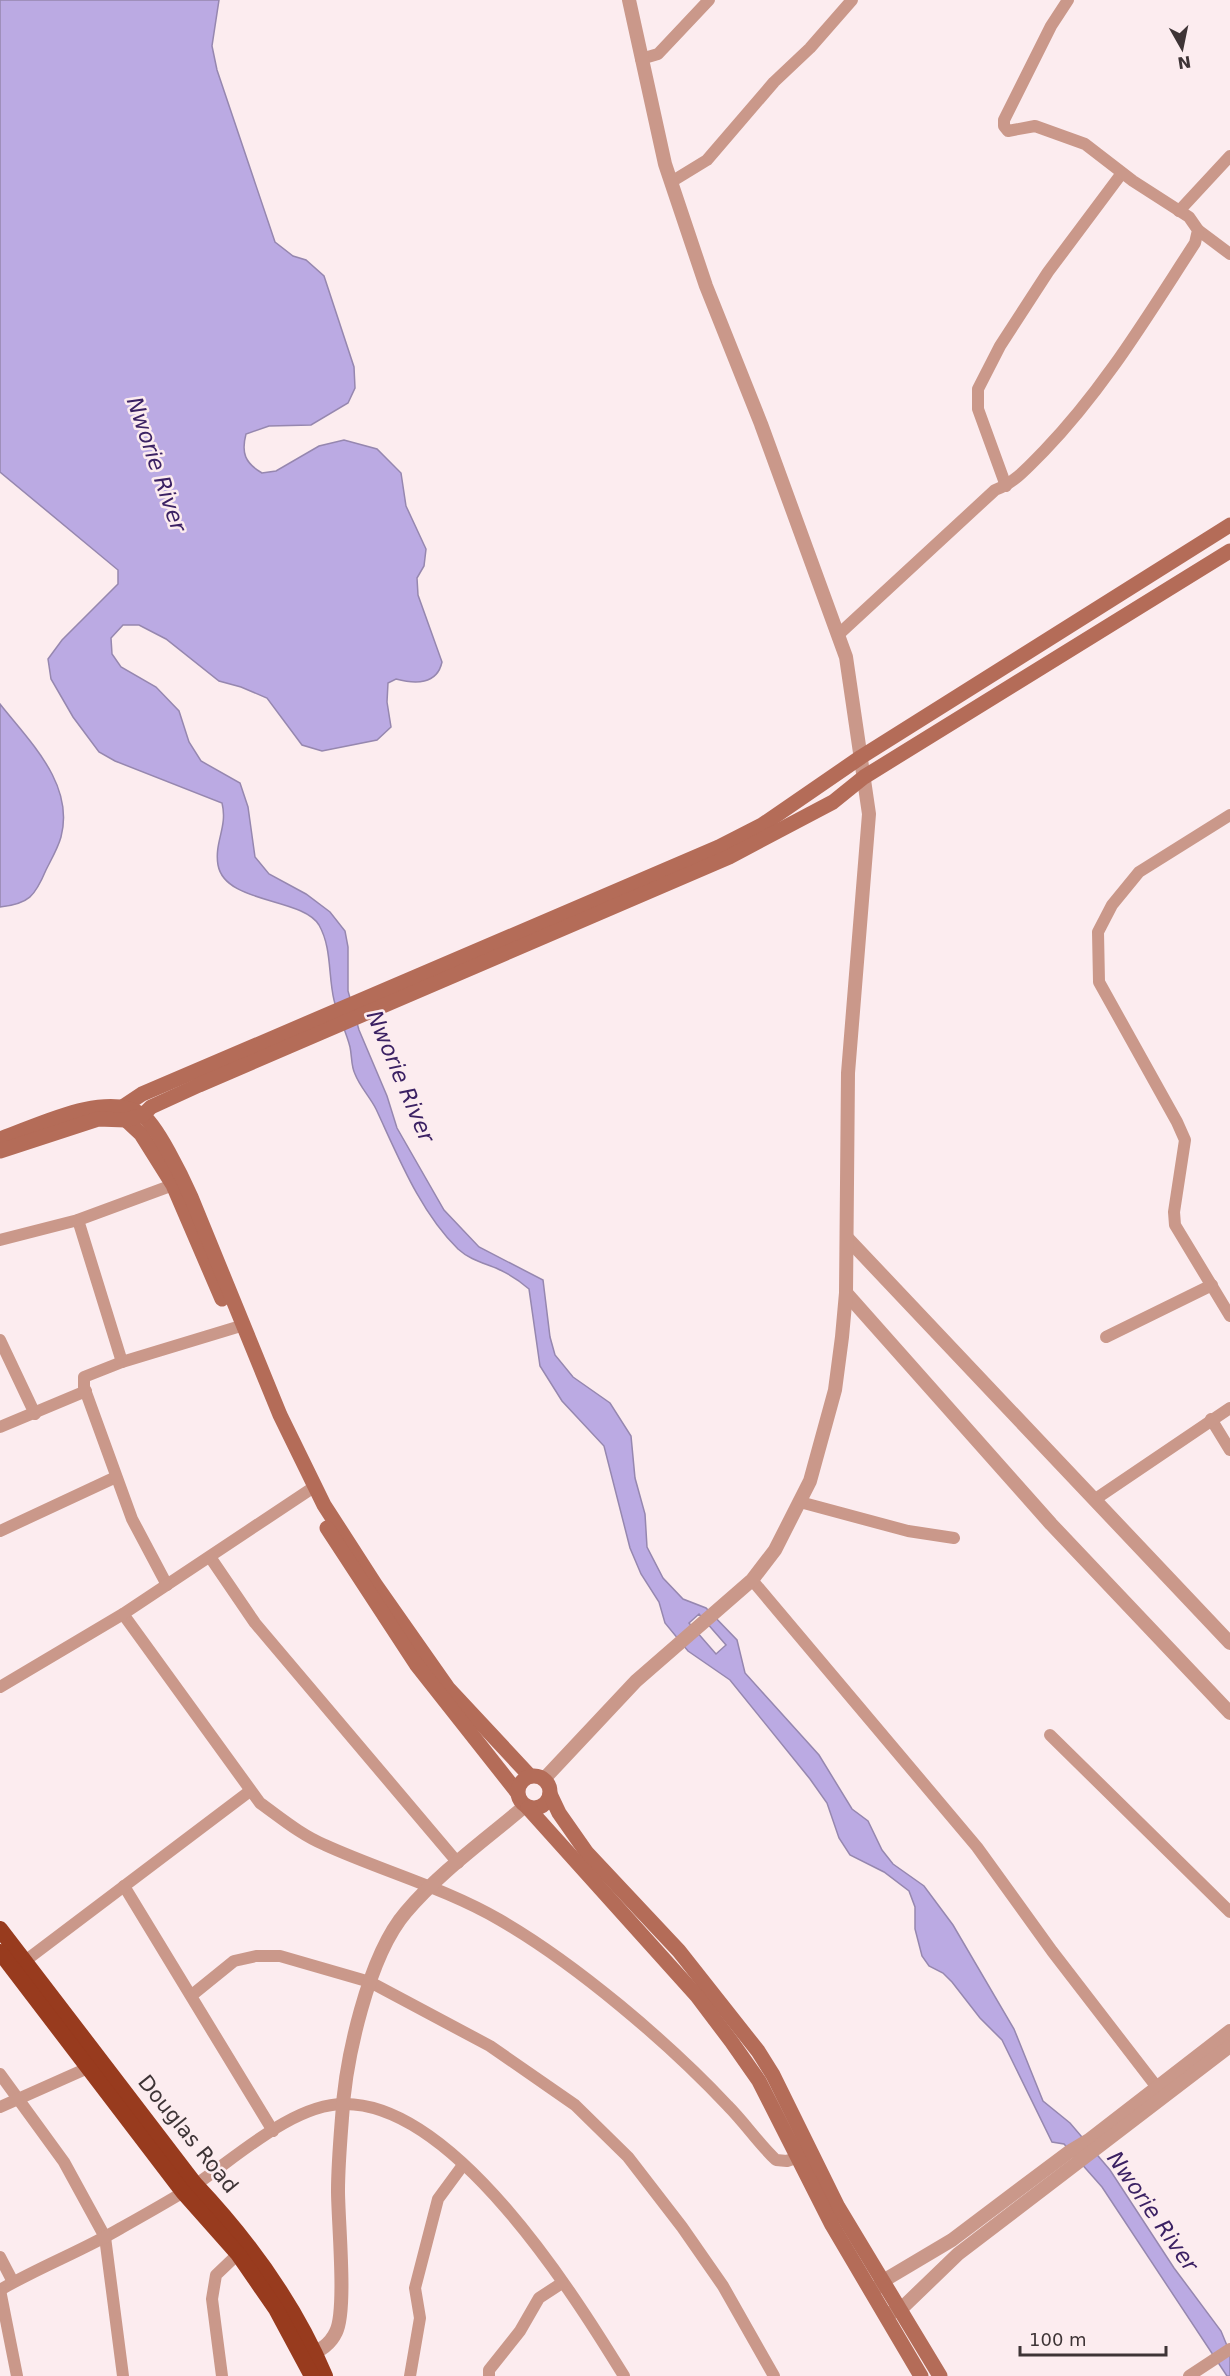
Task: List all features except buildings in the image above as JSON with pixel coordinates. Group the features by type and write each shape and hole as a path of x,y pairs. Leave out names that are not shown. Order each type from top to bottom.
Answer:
{"highway":[{"name":"Douglas Road","path":"0,1929 189,2188 224,2214 264,2269 309,2355 326,2376"},
{"path":"0,1952 189,2188 238,2254 309,2355 312,2376"}],"main road":[{"path":"379,1001 719,847 762,825 861,757 1230,525"},
{"path":"0,1151 98,1119 125,1113 142,1094 309,1031 729,857 833,802 864,777 1230,551"},
{"path":"0,1139 91,1107 143,1115 160,1103 309,1031"},
{"path":"125,1113 178,1183"},
{"path":"143,1115 178,1183 310,1489 416,1664 517,1792 519,1800 697,1996 759,2081 804,2155"},
{"path":"310,1489 448,1688 472,1717 537,1778 550,1794 559,1813 587,1853 679,1951 742,2027 773,2075 832,2225 878,2287 901,2309 940,2376"},
{"path":"517,1792 521,1782 537,1778"},
{"path":"526,1807 541,1807 550,1794"},
{"path":"878,2287 886,2314 921,2376"}],"street":[{"path":"537,1778 636,1681 752,1580 775,1550 800,1502 822,1441 835,1390 846,1293 848,1073 869,814 846,657 706,286 671,182 629,0"},
{"path":"641,59 658,54 708,0"},
{"path":"671,182 707,160 774,82 810,48 852,0"},
{"path":"1068,0 1046,37 1004,120 1004,126 1008,131 1035,126 1085,144 1122,173 1195,223 1198,230 1230,254"},
{"path":"1179,211 1230,156"},
{"path":"1006,486 978,409 978,389 1000,346 1048,272 1122,173"},
{"path":"839,634 995,490 1006,486 1068,426 1115,365 1195,243 1198,230"},
{"path":"1230,815 1139,872 1112,905 1098,933 1099,982 1178,1122 1185,1140 1174,1212 1175,1225 1230,1316"},
{"path":"0,1240 78,1220 178,1183"},
{"path":"78,1220 122,1362"},
{"path":"847,1238 1230,1643"},
{"path":"1106,1337 1212,1285"},
{"path":"846,1293 954,1411 1051,1524 1230,1713"},
{"path":"167,1585 139,1536 83,1382 88,1374 122,1362 239,1327"},
{"path":"0,1340 35,1414"},
{"path":"0,1427 86,1391"},
{"path":"1094,1500 1230,1408"},
{"path":"1211,1419 1230,1450"},
{"path":"0,1531 116,1477"},
{"path":"0,1687 123,1614 310,1489"},
{"path":"800,1502 908,1531 954,1538"},
{"path":"210,1557 255,1623 458,1863"},
{"path":"752,1580 977,1847 1052,1951 1156,2086"},
{"path":"123,1614 260,1803 314,1840 498,1918 583,1977 655,2037 721,2098 776,2160 787,2161 804,2155"},
{"path":"1050,1735 1230,1912"},
{"path":"25,1961 250,1791"},
{"path":"309,2355 328,2344 341,2319 338,2188 343,2104 359,2019 370,1982 389,1936 405,1913 429,1887 526,1807"},
{"path":"124,1886 192,1995 261,2116 273,2131"},
{"path":"192,1995 234,1961 256,1956 280,1956 370,1982 490,2046 575,2105 603,2130 627,2157 689,2236 723,2286 774,2376"},
{"path":"886,2314 901,2309 958,2254 1078,2164 1093,2145 1156,2086 1230,2031"},
{"path":"878,2287 952,2240 1069,2152 1093,2145 1230,2046"},
{"path":"0,2107 90,2067"},
{"path":"0,2074 64,2162 105,2237 123,2376"},
{"path":"17,2376 0,2290 105,2237 189,2188 302,2113 343,2104 372,2107 398,2117 463,2165 517,2220 624,2376"},
{"path":"410,2376 420,2318 415,2288 438,2199 463,2165"},
{"path":"222,2376 212,2299 216,2275 238,2254"},
{"path":"0,2258 13,2282"},
{"path":"489,2376 489,2370 520,2331 534,2305 562,2283"},
{"path":"1190,2376 1230,2349"}],"water":[{"name":"Nworie River","path":"0,0 219,0 212,46 217,70 275,242 293,256 306,260 324,276 354,367 355,388 348,403 311,425 269,426 246,434 244,452 248,461 262,473 276,471 319,446 344,440 377,449 401,473 406,506 426,549 424,566 417,578 418,595 442,662 439,670 430,679 410,682 396,679 388,683 387,702 391,727 377,740 322,751 302,745 267,698 219,681 166,639 139,625 123,625 111,638 112,654 121,667 156,687 179,711 189,742 201,761 240,783 248,807 255,857 269,874 306,894 330,912 345,931 348,947 348,991 359,1030 387,1096 397,1128 444,1210 479,1247 543,1280 550,1337 555,1355 573,1377 610,1403 631,1436 635,1478 645,1514 647,1547 663,1578 683,1599 706,1608 737,1640 745,1673 819,1755 852,1809 868,1821 882,1850 893,1864 924,1886 953,1925 1014,2029 1043,2101 1070,2123 1110,2170 1174,2268 1221,2331 1230,2353 1230,2376 1227,2376 1102,2187 1064,2144 1052,2142 1002,2040 980,2018 952,1982 943,1973 929,1966 922,1956 915,1929 915,1907 909,1891 884,1872 850,1855 839,1838 827,1803 810,1779 730,1680 688,1651 665,1623 659,1602 641,1574 630,1548 604,1446 562,1401 540,1366 529,1289 506,1273 467,1256 444,1234 421,1201 376,1109 357,1079 351,1050 334,1000 328,952 319,925 310,916 297,909 249,894 234,887 224,878 217,857 223,820 222,803 115,761 99,752 73,717 51,679 48,659 62,640 118,584 118,570 0,472","holes":["699,1614 726,1645 716,1654 689,1623"]},
{"path":"0,704 47,764 61,799 64,818 58,845 34,892 18,904 0,907"}]}
